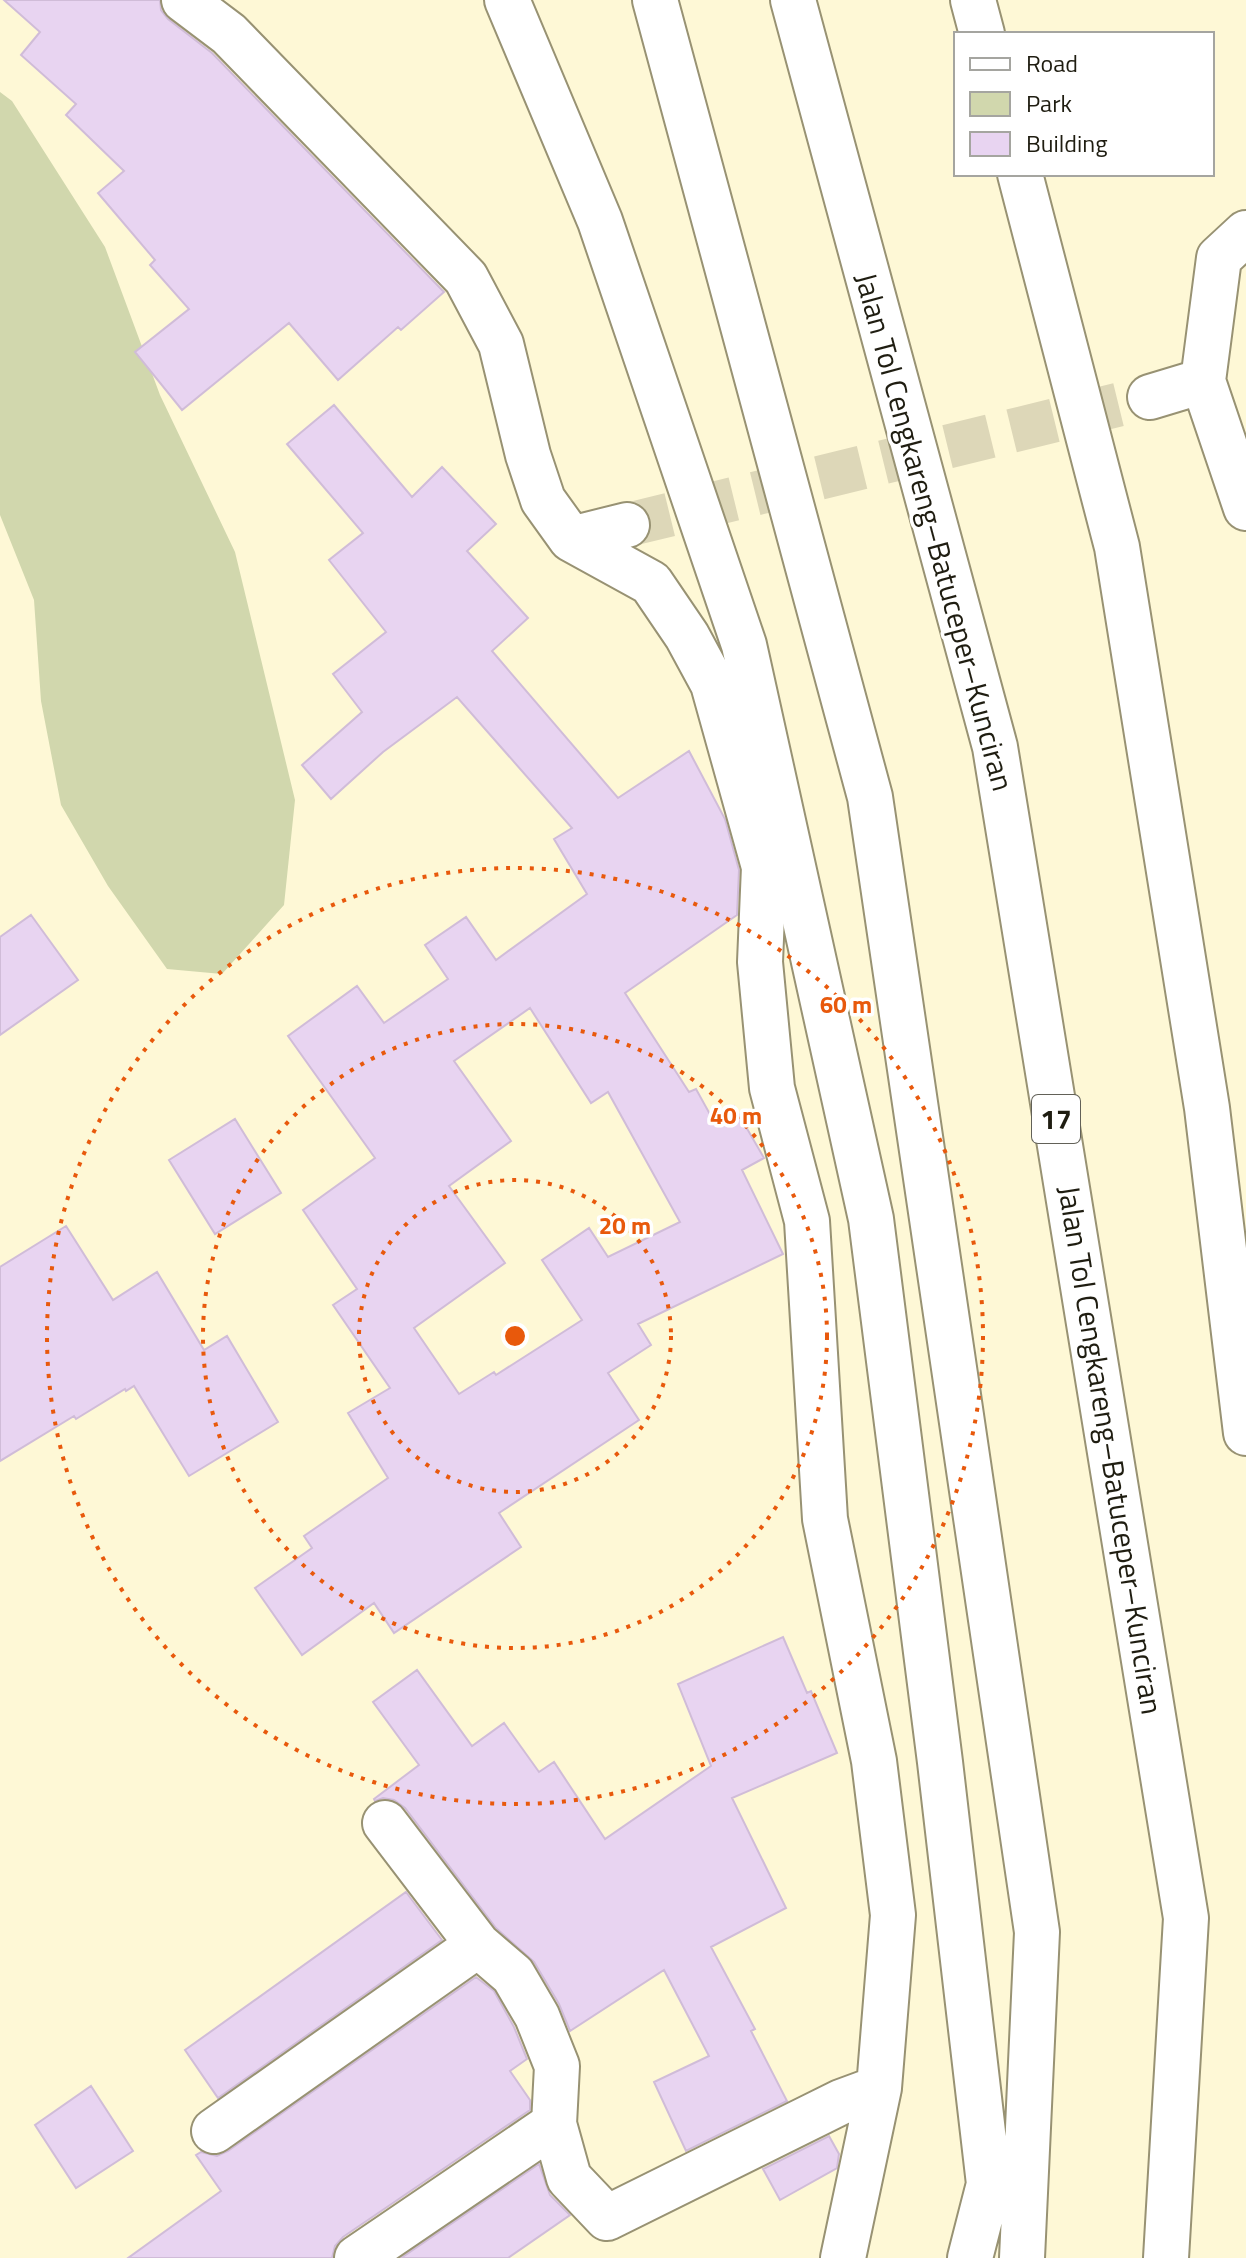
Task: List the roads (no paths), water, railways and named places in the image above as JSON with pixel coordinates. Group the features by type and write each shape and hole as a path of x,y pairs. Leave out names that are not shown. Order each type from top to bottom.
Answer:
{"main road":[{"path":"184,0 229,34 466,278 501,344 528,455 543,500 571,539 651,583 687,636 713,684 764,867 760,962 772,1088 807,1221 825,1519 874,1761 893,1915 879,2088 843,2258"},
{"path":"507,0 600,221 744,645 871,1219 940,1762 989,2184 970,2258"},
{"path":"655,0 870,797 1037,1932 1022,2258"},
{"name":"Jalan Tol Cengkareng–Batuceper–Kunciran","path":"793,0 995,747 1186,1918 1166,2258"},
{"path":"973,0 981,32"},
{"path":"1021,176 1117,547 1207,1108 1246,1433"},
{"path":"1246,233 1219,258 1203,381 1246,508"},
{"path":"1150,397 1203,381"},
{"path":"571,539 627,525"},
{"path":"385,1823 478,1945 513,1975 537,2016 557,2066 554,2124 569,2178 607,2218 841,2102 879,2088"},
{"path":"214,2131 478,1945"},
{"path":"357,2258 554,2124"}],"tunnel":[{"path":"627,525 1150,397"}]}
